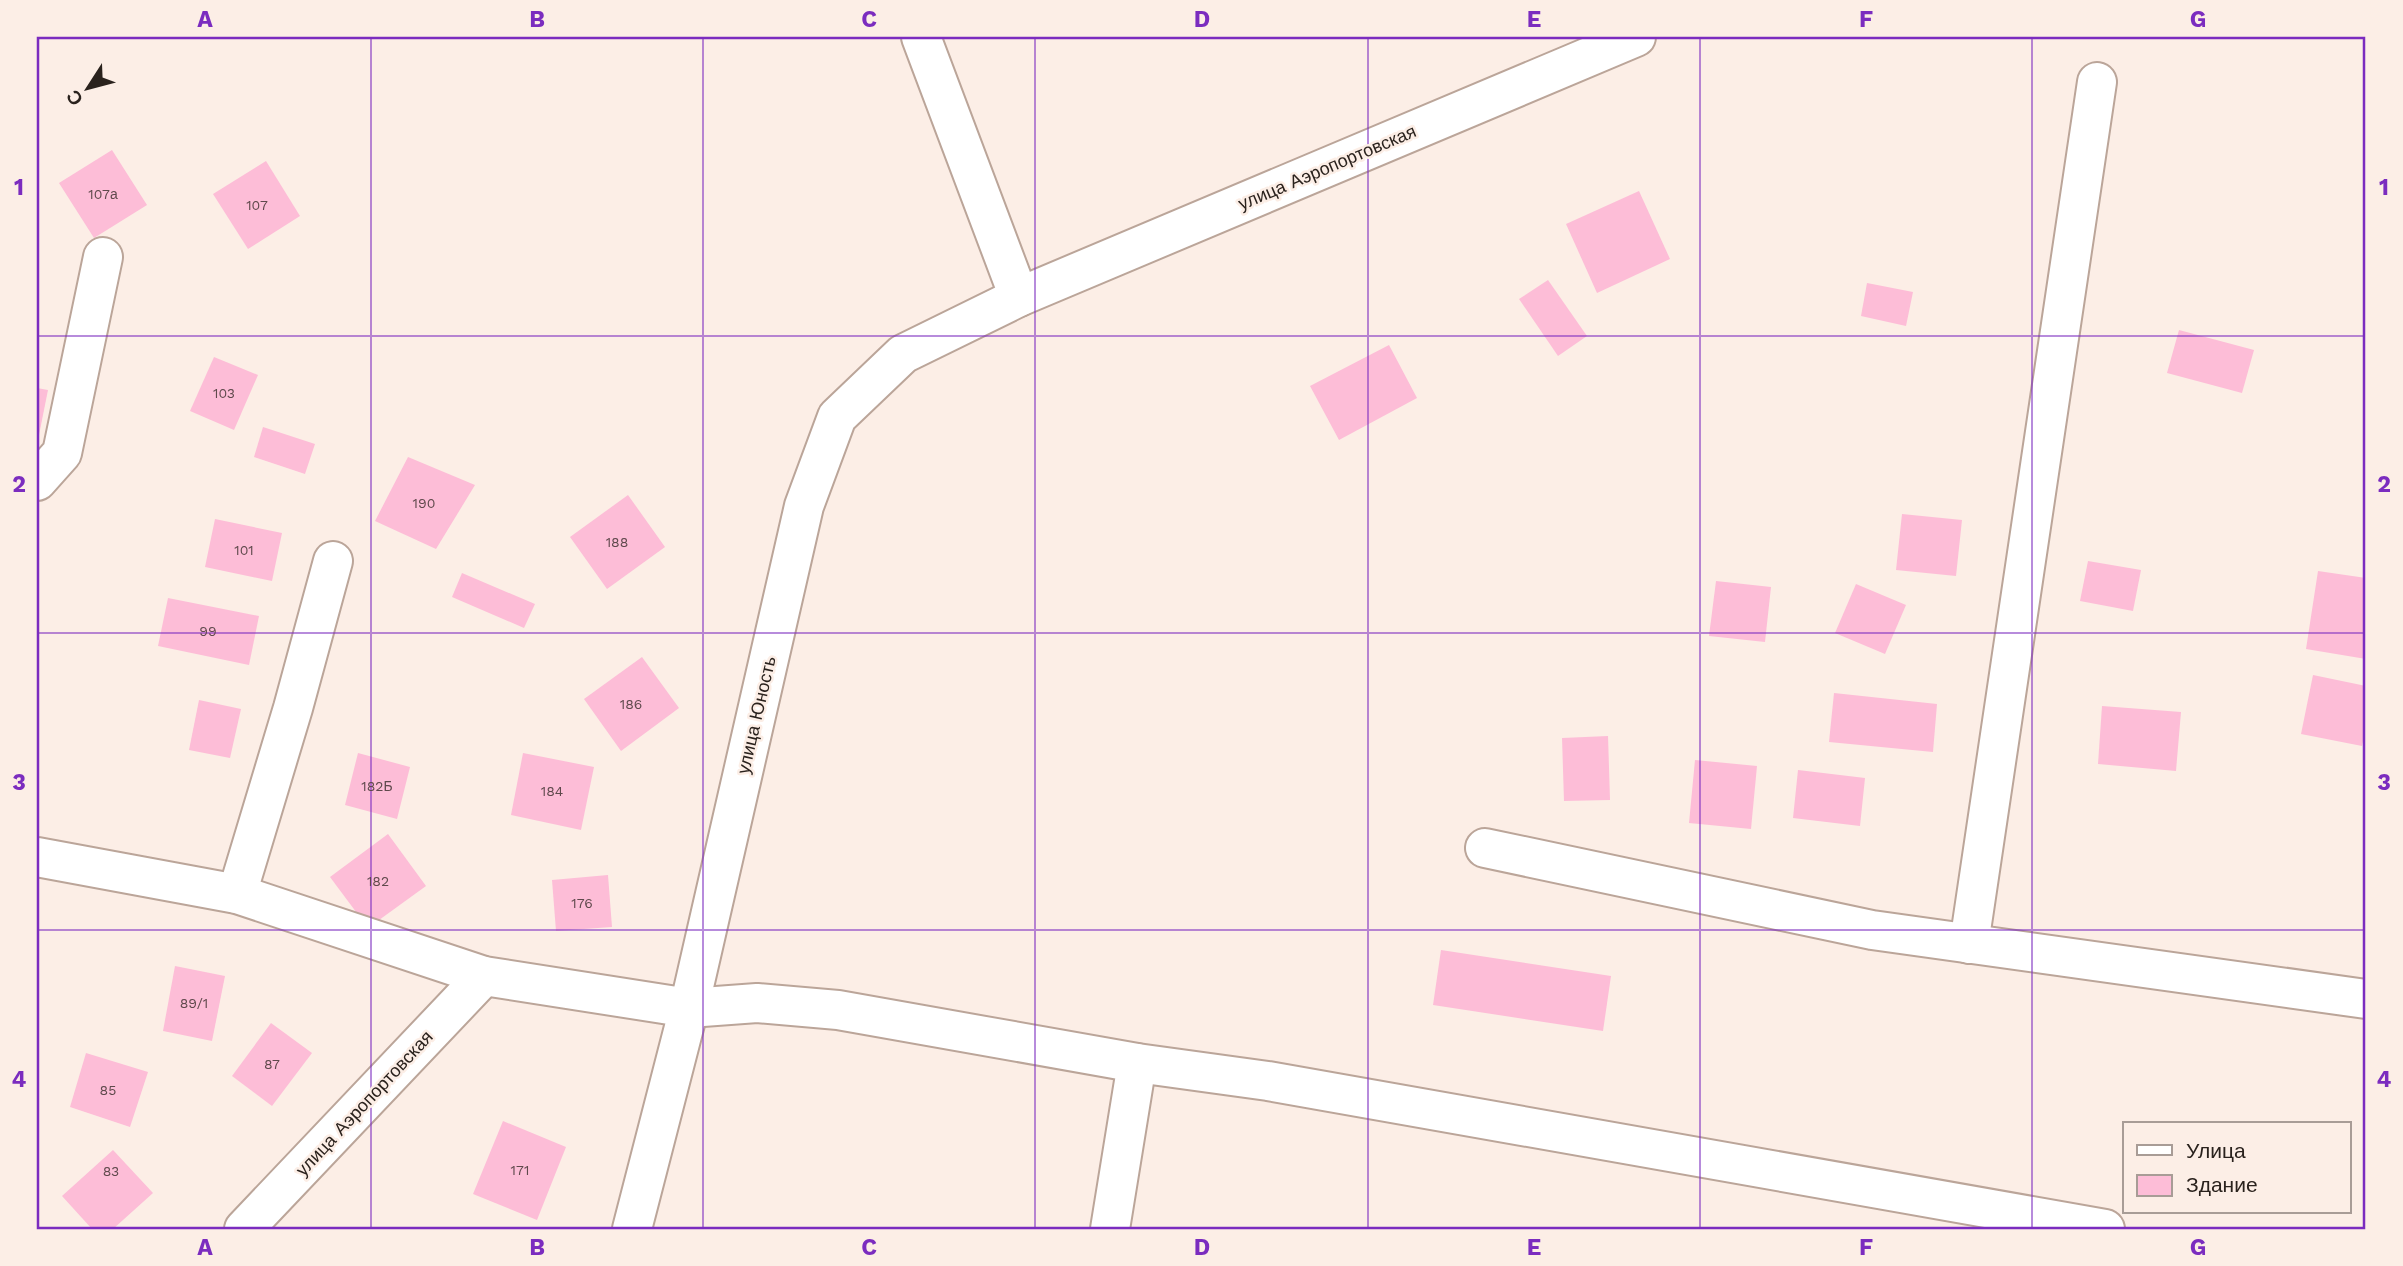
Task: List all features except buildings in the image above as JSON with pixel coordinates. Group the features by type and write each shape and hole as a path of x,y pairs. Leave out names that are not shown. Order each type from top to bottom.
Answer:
{"street":[{"path":"921,37 1018,297"},
{"name":"улица Аэропортовская","path":"1018,297 1636,37"},
{"path":"1969,944 2097,82"},
{"path":"37,481 62,453 103,257"},
{"name":"улица Юность","path":"632,1229 689,1008 804,506 837,417 903,354 1018,297"},
{"path":"237,894 293,708 332,561"},
{"path":"1485,848 1872,930 2366,999"},
{"path":"37,856 237,894 484,976 689,1008 757,1003 838,1010 1137,1063 1268,1081 2105,1229"},
{"name":"улица Аэропортовская","path":"244,1229 484,976"},
{"path":"1110,1229 1137,1063"}]}
